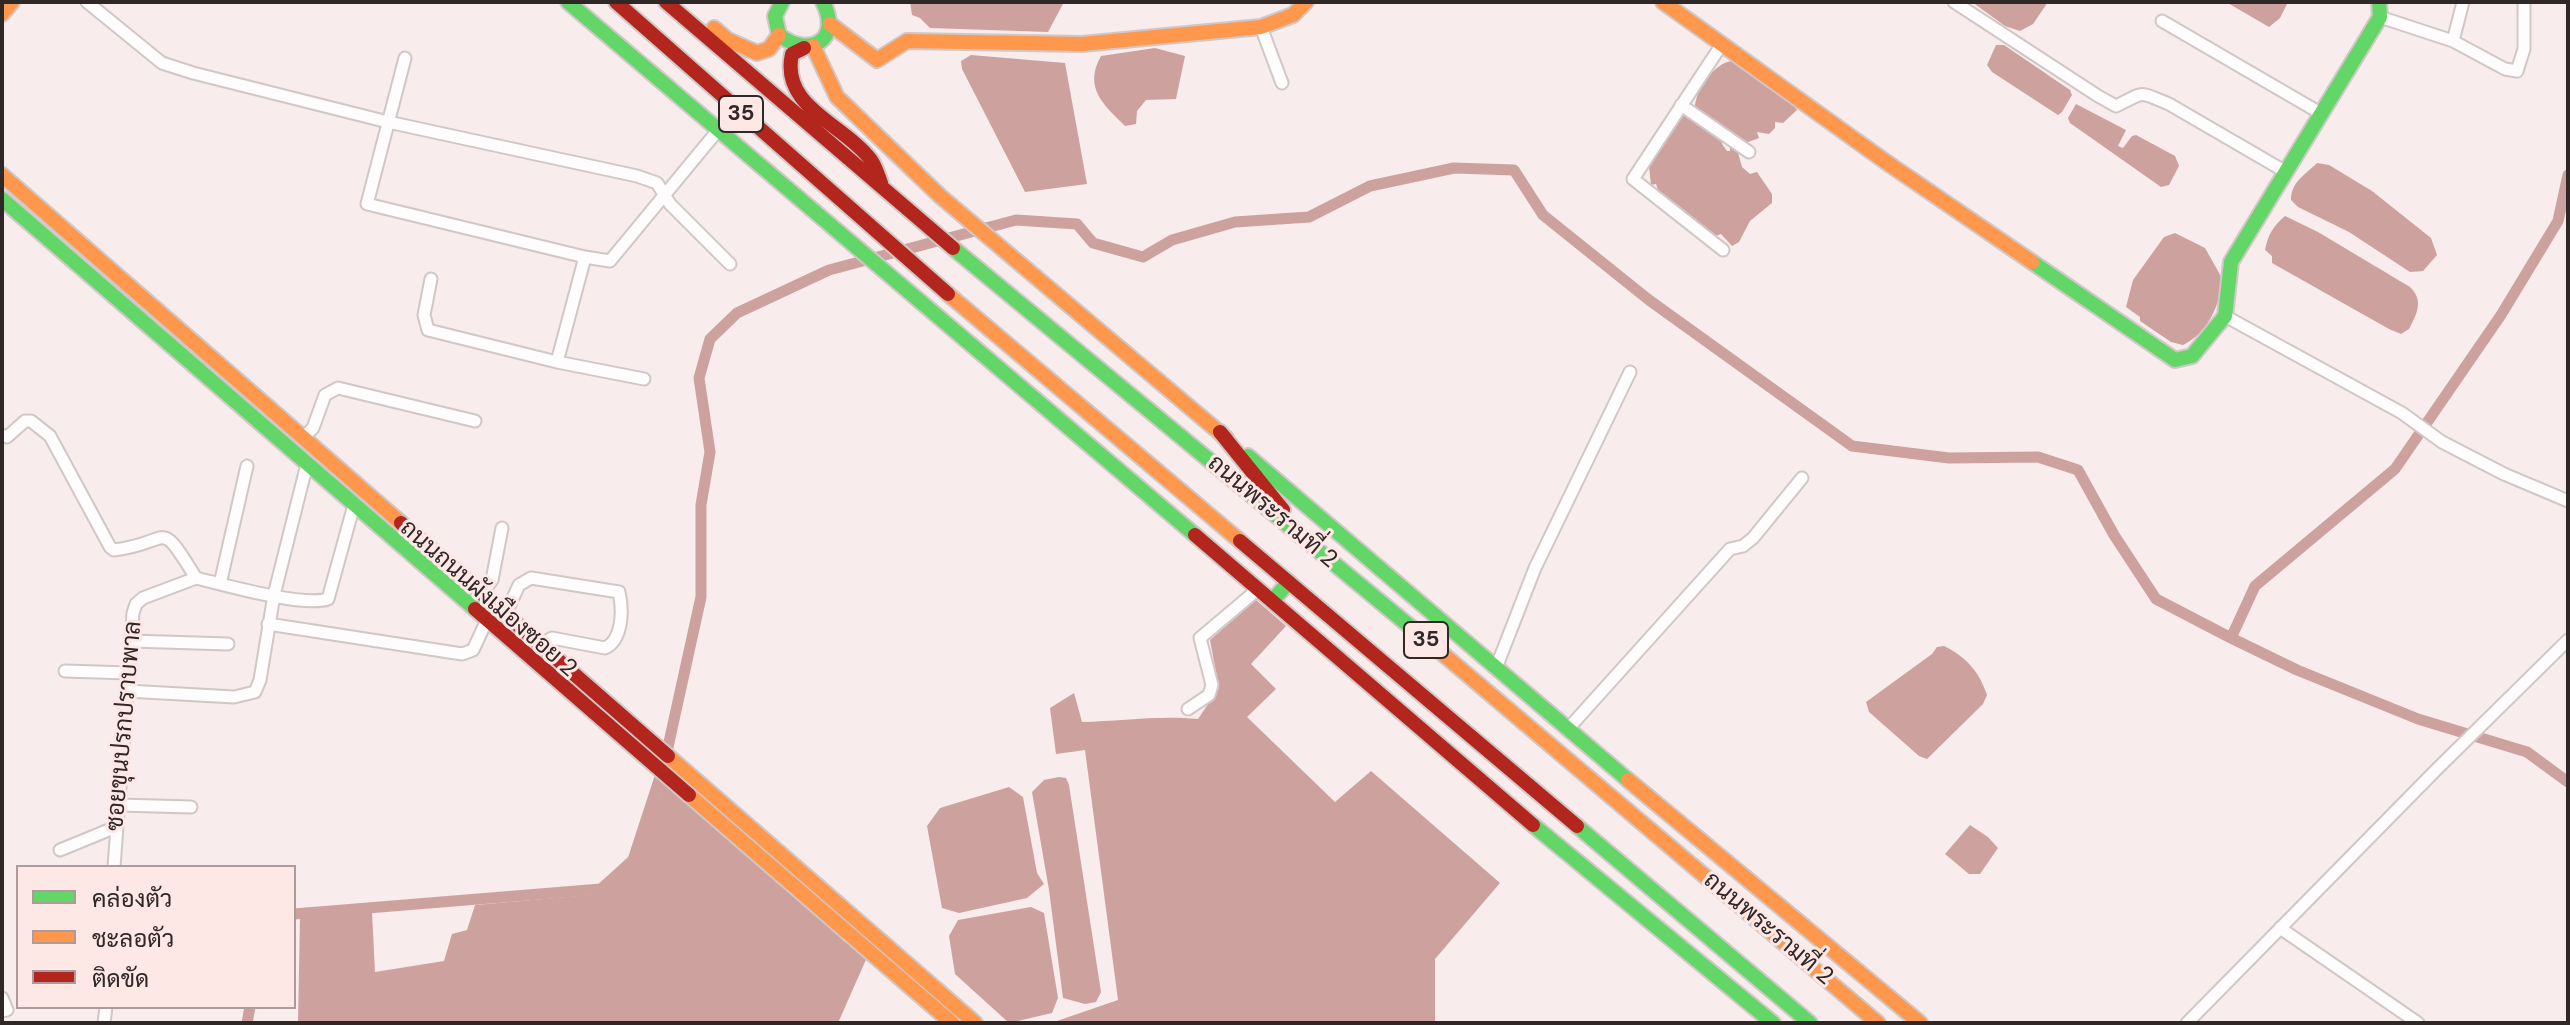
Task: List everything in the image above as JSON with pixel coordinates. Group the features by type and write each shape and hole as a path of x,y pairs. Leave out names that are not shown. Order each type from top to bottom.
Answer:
{"main road":[{"path":"2,14 12,2"},
{"name":"35","path":"568,2 903,284 1550,839 1773,1023"},
{"name":"ถนนพระรามที่ 2","path":"616,2 867,225 1810,1023"},
{"name":"ถนนพระรามที่ 2","path":"666,2 884,190 1540,735 1878,1023"},
{"path":"683,2 728,40 757,53 769,49 779,35"},
{"path":"782,2 775,16 779,35 794,47 809,47"},
{"path":"823,2 830,14 830,24 822,41 792,54 787,64 790,87 871,159 884,190"},
{"path":"830,24 877,60 907,41 1082,44 1261,27 1293,15 1306,2"},
{"path":"1663,2 1886,162 2175,360 2192,356 2225,316 2231,262 2322,114 2380,10"},
{"name":"ถนนพระรามที่ 2","path":"809,47 837,97 894,154 960,212 1567,730 1920,1023"},
{"name":"ถนนถนนผังเมืองซอย 2","path":"2,175 975,1023"},
{"name":"ถนนถนนผังเมืองซอย 2","path":"2,199 952,1023"},
{"path":"19,214 30,200"},
{"path":"1220,432 1317,550"},
{"path":"1272,601 1289,582"}],"street":[{"path":"87,2 162,63 193,73 388,122 637,176 657,183 670,204 730,264"},
{"path":"1954,2 2116,106 2132,95 2139,93 2149,96 2169,104 2286,172"},
{"path":"2453,41 2463,2"},
{"path":"2380,10 2453,41 2505,69 2517,71 2524,49 2524,2"},
{"path":"2162,21 2322,114"},
{"path":"1261,27 1282,83"},
{"path":"1722,44 1633,179 1723,250"},
{"path":"405,58 367,204 585,257 610,261 719,129"},
{"path":"1681,105 1749,152"},
{"path":"557,362 585,257"},
{"path":"431,279 424,315 428,330 557,362 644,379"},
{"path":"2225,316 2402,413 2442,442 2504,474 2568,501"},
{"path":"1496,668 1535,568 1630,372"},
{"path":"303,438 313,428 325,395 338,388 475,421"},
{"path":"2,435 7,437 25,421 31,421 50,436 114,550 155,537 167,537 173,541 196,578 274,595 315,601 328,599 354,505"},
{"path":"127,691 234,697 255,692 260,680 274,595 307,464"},
{"path":"220,584 247,466"},
{"path":"1567,730 1730,549 1743,546 1753,538 1802,478"},
{"path":"482,594 492,580 502,528"},
{"name":"ซอยขุนปรกปราบพาล","path":"114,865 136,604 143,598 196,578"},
{"path":"505,615 519,585 531,578 619,592 622,603 617,636 611,645 605,648 552,638 540,645"},
{"path":"1188,709 1209,695 1212,685 1200,638 1257,590"},
{"path":"268,624 462,654 473,650 487,620"},
{"path":"2187,1023 2568,640"},
{"path":"131,641 228,644"},
{"path":"65,671 129,673"},
{"path":"119,805 191,807"},
{"path":"60,850 116,827"},
{"path":"2280,928 2418,1023"},
{"path":"2,998 7,1010 2,1011"}],"shaded area":[{"path":"910,2 1064,2 1048,32 930,28 912,15"},
{"path":"1972,2 2048,2 2033,24 2020,31 2005,26"},
{"path":"2226,2 2288,2 2280,18 2269,27"},
{"path":"1996,45 2004,45 2070,90 2072,95 2062,112 2058,115 1992,72 1987,65"},
{"path":"1155,48 1185,56 1176,99 1146,100 1137,111 1136,124 1125,126 1098,95 1094,77 1096,67 1101,56"},
{"path":"971,55 1065,63 1087,184 1025,192 962,69 961,61"},
{"path":"1732,61 1792,103 1797,110 1783,123 1775,122 1775,128 1769,134 1757,132 1759,138 1743,144 1695,108 1698,93 1707,78"},
{"path":"2076,104 2126,130 2118,146 2123,148 2136,135 2175,156 2179,166 2169,185 2161,187 2070,123 2068,118"},
{"path":"1683,115 1721,137 1727,151 1730,151 1730,145 1737,149 1742,167 1750,174 1757,172 1772,194 1772,203 1750,221 1739,242 1732,246 1721,234 1713,237 1658,190 1656,184 1651,185 1649,166 1678,117"},
{"path":"2317,163 2329,165 2372,191 2431,238 2437,255 2423,271 2410,272 2349,232 2298,207 2291,200 2296,184"},
{"path":"2285,216 2410,287 2418,302 2417,313 2409,329 2401,334 2389,329 2272,263 2272,256 2265,250 2266,245 2274,227"},
{"path":"2175,233 2205,248 2223,280 2211,318 2192,340 2183,345 2171,342 2140,321 2140,317 2126,307 2133,280 2164,237"},
{"path":"1256,600 1286,626 1251,664 1276,689 1247,717 1335,802 1371,771 1500,883 1435,959 1435,1023 1051,1023 1118,1000 1085,750 1056,754 1050,708 1074,693 1082,722 1198,719 1219,688 1210,640"},
{"path":"1944,646 1971,666 1987,695 1983,704 1927,759 1919,756 1869,712 1866,702 1932,654 1937,647"},
{"path":"1066,778 1069,785 1101,992 1096,1002 1085,1004 1063,998 1032,792 1044,780"},
{"path":"664,782 868,955 838,1023 298,1023 300,918 372,912 375,972 444,961 452,934 467,930 475,905 601,894 638,859"},
{"path":"1009,787 1023,797 1037,873 1044,884 1027,898 959,913 942,908 927,826 940,808"},
{"path":"1970,825 1998,848 1980,874 1969,874 1945,854"},
{"path":"1031,907 1044,913 1058,998 1052,1013 1009,1023 955,974 949,936 958,920"}],"waterway":[{"path":"296,914 601,889 633,860 664,765 701,597 701,505 710,452 699,378 710,339 737,313 829,270 1016,220 1077,224 1093,243 1143,257 1172,240 1235,222 1309,217 1370,186 1454,168 1514,170 1543,215 1649,300 1852,446 1949,458 2038,457 2078,470 2114,535 2156,599 2231,638"},
{"path":"2568,175 2558,221 2501,315 2395,469 2255,586 2231,638 2297,670 2418,719 2527,752 2568,782"},
{"path":"247,1023 250,1009"}],"traffic: fast":[{"path":"568,2 1195,535"},
{"path":"782,2 775,16 779,35 802,45 820,42 826,35 828,15 823,2"},
{"path":"2032,262 2175,360 2192,356 2225,316 2231,262 2380,17 2379,2"},
{"path":"2,199 475,609"},
{"path":"953,248 1430,643"},
{"path":"1248,456 1628,780"},
{"path":"1272,601 1289,582"},
{"path":"1533,825 1773,1023"},
{"path":"1577,826 1810,1023"}],"traffic: slow":[{"path":"2,14 12,2"},
{"path":"830,24 877,60 907,41 1082,44 1261,27 1293,15 1306,2"},
{"path":"1663,2 2032,262"},
{"path":"714,28 728,40 757,53 769,49 779,35"},
{"path":"813,46 837,97 940,196 1226,438"},
{"path":"2,175 401,523"},
{"path":"948,294 1240,541"},
{"path":"1430,643 1878,1023"},
{"path":"668,756 975,1023"},
{"path":"1628,780 1920,1023"},
{"path":"689,795 952,1023"}],"traffic: jam":[{"path":"616,2 948,294"},
{"path":"666,2 953,248"},
{"path":"804,48 792,54 791,72 795,88 817,113 871,160 881,183"},
{"path":"1220,432 1283,510"},
{"path":"401,523 668,756"},
{"path":"1195,535 1533,825"},
{"path":"1240,541 1577,826"},
{"path":"475,609 689,795"}]}
